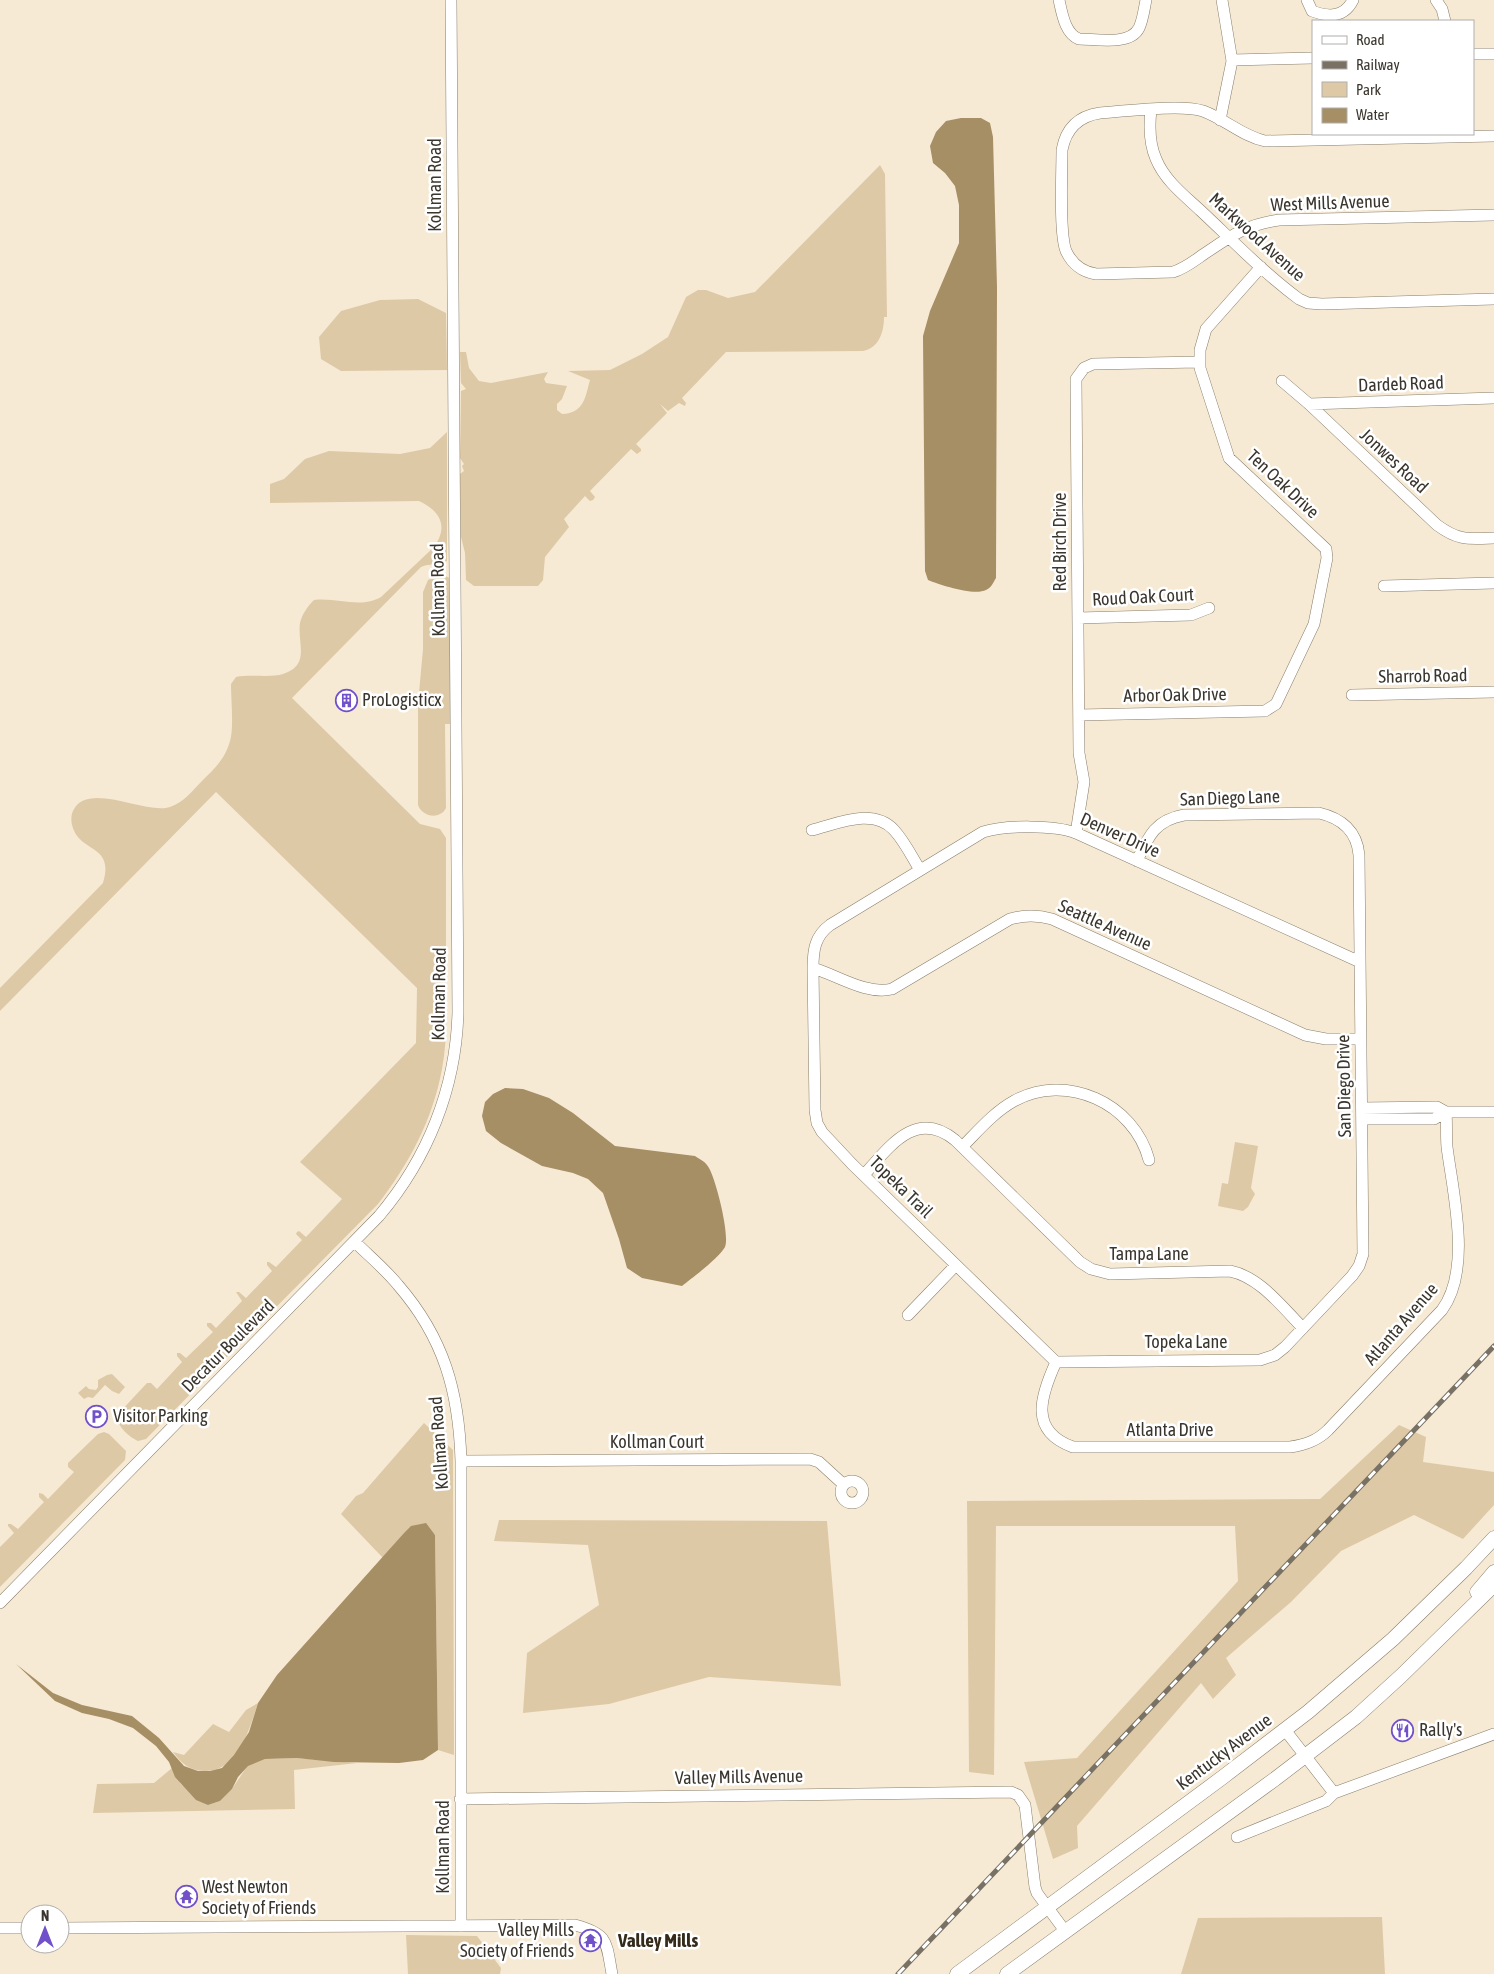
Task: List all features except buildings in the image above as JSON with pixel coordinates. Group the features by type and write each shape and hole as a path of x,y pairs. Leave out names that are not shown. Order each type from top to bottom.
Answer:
{"main road":[{"name":"Kentucky Avenue","path":"957,1974 1285,1730 1394,1639 1494,1538"},
{"path":"1473,1607 1478,1590 1494,1572"},
{"path":"1007,1974 1356,1717 1494,1586"}],"street":[{"name":"Kollman Road","path":"451,0 458,1026 448,1085 428,1143 400,1190 355,1242 409,1298 436,1342 445,1363 455,1399 460,1428 461,1926"},
{"path":"1059,0 1069,32 1074,38 1122,39 1133,35 1138,29 1146,0"},
{"path":"1220,120 1232,60 1222,0"},
{"path":"1307,0 1312,11 1335,15 1344,12 1353,0"},
{"path":"1436,0 1442,9 1445,20"},
{"path":"1474,54 1494,54"},
{"path":"1232,60 1312,58"},
{"path":"1151,110 1191,108 1205,112 1244,134 1265,141 1494,136"},
{"name":"West Mills Avenue","path":"1151,110 1087,115 1078,120 1066,136 1062,150 1063,241 1067,254 1073,262 1088,272 1096,274 1170,273 1184,268 1244,228 1279,220 1494,215"},
{"name":"Markwood Avenue","path":"1151,110 1149,131 1151,144 1160,168 1168,179 1229,238 1299,299 1315,304 1494,299"},
{"name":"Ten Oak Drive","path":"1262,267 1209,324 1201,342 1199,362 1228,455 1325,547 1327,554 1314,624 1276,704 1272,708"},
{"name":"Red Birch Drive","path":"1076,833 1084,782 1079,756 1078,715 1076,381 1084,368 1094,364 1199,362"},
{"name":"Jonwes Road","path":"1282,381 1309,404 1436,525 1451,535 1468,539 1494,538"},
{"name":"Dardeb Road","path":"1309,404 1494,398"},
{"path":"1384,586 1494,583"},
{"name":"Roud Oak Court","path":"1078,618 1191,615 1209,608"},
{"name":"Sharrob Road","path":"1352,696 1494,692"},
{"name":"Arbor Oak Drive","path":"1078,715 1265,711 1272,708"},
{"name":"San Diego Lane","path":"1136,861 1154,830 1168,819 1179,816 1319,813 1335,818 1345,824"},
{"path":"812,830 857,819 871,818 880,820 895,831 920,870"},
{"name":"San Diego Drive","path":"1304,1328 1352,1276 1361,1262 1364,1247 1359,851 1354,836 1345,824"},
{"name":"Denver Drive","path":"818,938 830,925 983,832 994,828 1057,828 1076,833 1360,962"},
{"name":"Seattle Avenue","path":"813,968 871,990 883,991 892,989 1010,919 1021,916 1042,916 1305,1035 1326,1039 1361,1039"},
{"name":"Topeka Trail","path":"818,938 813,952 816,1118 825,1136 1056,1362"},
{"path":"962,1147 998,1112 1012,1102 1036,1092 1062,1089 1092,1096 1118,1112 1136,1132 1149,1160"},
{"path":"1362,1113 1437,1107 1446,1112 1494,1112"},
{"name":"Atlanta Avenue","path":"1310,1442 1328,1430 1442,1310 1453,1293 1458,1263 1457,1205 1447,1147 1446,1112"},
{"name":"Tampa Lane","path":"864,1175 891,1145 902,1136 912,1131 931,1128 940,1131 952,1137 1080,1262 1091,1269 1110,1274 1239,1272 1257,1283 1304,1328"},
{"name":"Decatur Boulevard","path":"0,1602 355,1242"},
{"path":"908,1315 956,1265"},
{"name":"Topeka Lane","path":"1056,1362 1260,1360 1278,1354 1304,1328"},
{"name":"Atlanta Drive","path":"1056,1362 1043,1395 1041,1410 1043,1418 1049,1430 1058,1440 1078,1448 1290,1447 1310,1442"},
{"name":"Kollman Court","path":"461,1461 810,1459 819,1462 843,1484"},
{"path":"1285,1730 1334,1793"},
{"path":"1236,1837 1326,1801 1334,1793 1494,1734"},
{"name":"Valley Mills Avenue","path":"460,1799 1011,1792 1018,1795 1025,1805 1034,1884 1037,1894 1047,1906"},
{"path":"1047,1906 1065,1931"},
{"path":"70,1928 575,1925 588,1928 603,1938 607,1947 612,1974"},
{"path":"0,1928 20,1928"}],"green space":[{"path":"880,165 885,174 887,317 884,317 882,334 877,343 863,351 726,352 682,398 686,403 685,406 679,403 668,411 660,404 667,413 636,444 641,451 637,454 631,449 590,491 595,497 593,500 590,501 585,496 564,519 569,527 545,557 543,580 538,586 474,586 466,580 465,553 461,537 460,474 464,471 462,466 464,464 460,458 461,391 466,389 461,383 460,352 466,352 469,368 479,381 491,383 548,372 544,379 546,383 567,386 562,399 557,404 557,410 562,414 575,411 579,408 587,393 590,380 568,371 610,370 642,354 668,337 686,297 698,290 706,290 728,298 755,292"},
{"path":"418,299 446,313 447,370 341,371 321,359 319,337 341,311 380,300"},
{"path":"447,432 447,561 421,567 292,698 420,824 440,829 446,838 446,1033 442,1069 433,1106 410,1157 378,1204 146,1439 138,1441 120,1426 117,1418 118,1414 147,1383 151,1383 157,1389 182,1362 177,1353 186,1358 213,1332 207,1326 207,1323 211,1323 216,1328 242,1301 236,1292 239,1292 246,1298 272,1271 267,1262 276,1267 302,1240 296,1234 297,1232 299,1231 306,1237 342,1199 300,1162 416,1043 417,988 216,792 0,1011 0,988 103,883 104,861 95,850 81,841 72,825 72,813 80,802 91,798 104,798 147,807 160,808 175,805 191,792 215,767 228,747 232,729 231,684 236,677 278,675 292,670 300,659 300,623 306,610 314,600 365,602 381,597 434,547 439,539 441,526 437,514 419,501 270,503 270,484 284,479 305,459 329,451 400,454 430,448"},
{"path":"443,575 450,578 451,724 445,724 446,808 440,814 431,816 423,812 418,805 418,704 423,649 423,592 428,580"},
{"path":"1235,1142 1258,1146 1251,1188 1255,1194 1248,1207 1243,1211 1218,1206 1222,1183 1228,1184"},
{"path":"112,1374 125,1387 119,1394 105,1385 93,1398 88,1397 84,1399 78,1393 86,1386 89,1389 96,1390 98,1380"},
{"path":"424,1423 453,1450 454,1755 438,1750 435,1534 404,1533 383,1558 341,1514 356,1496 363,1493"},
{"path":"1399,1425 1426,1437 1423,1462 1494,1472 1494,1505 1463,1539 1414,1515 1341,1551 1291,1602 1226,1658 1236,1675 1213,1699 1201,1683 1077,1826 1078,1848 1053,1859 1024,1762 1077,1758 1238,1581 1235,1526 996,1526 994,1775 969,1772 967,1501 1320,1499"},
{"path":"104,1432 109,1434 126,1451 125,1460 0,1587 0,1547 14,1533 8,1524 18,1529 44,1502 39,1497 39,1493 48,1499 74,1472 68,1467 68,1463 98,1434"},
{"path":"499,1520 827,1521 841,1686 709,1677 609,1704 523,1713 527,1653 599,1605 588,1545 494,1541"},
{"path":"258,1703 246,1736 233,1757 225,1765 215,1770 204,1771 190,1768 173,1752 184,1755 213,1724 229,1732 246,1710"},
{"path":"297,1758 357,1763 294,1770 295,1809 93,1813 97,1784 154,1783 172,1768 181,1784 208,1805 220,1801 232,1789 248,1765 265,1759"},
{"path":"1382,1917 1385,1974 1181,1974 1198,1918"},
{"path":"406,1935 477,1936 501,1968 500,1974 408,1974"}],"water":[{"path":"961,118 981,118 990,123 993,137 997,287 996,578 986,590 974,592 928,580 925,571 923,336 930,311 959,243 959,205 955,186 945,173 933,163 930,146 936,132 946,121"},
{"path":"505,1088 523,1089 549,1098 573,1113 615,1146 695,1156 703,1161 712,1174 722,1208 726,1241 722,1252 682,1286 642,1278 627,1268 603,1193 588,1179 573,1173 542,1166 501,1143 486,1131 482,1116 485,1102 493,1094"},
{"path":"426,1523 435,1535 438,1750 423,1760 399,1763 334,1762 297,1758 265,1759 248,1766 238,1777 232,1789 220,1801 208,1805 196,1800 175,1777 169,1762 156,1746 133,1728 109,1719 82,1713 55,1701 16,1664 53,1693 82,1705 132,1716 159,1738 184,1766 198,1771 222,1768 234,1755 249,1732 258,1703 277,1675 404,1533 411,1526"}],"railway":[{"path":"898,1974 1494,1346"}],"place":[{"name":"ProLogisticx","path":"346,700"},
{"name":"Visitor Parking","path":"97,1416"},
{"name":"Rally's","path":"1403,1730"},
{"name":"West Newton Society of Friends","path":"186,1897"},
{"name":"Valley Mills Society of Friends","path":"590,1940"}],"district":[{"name":"Valley Mills","path":"658,1940"}]}
